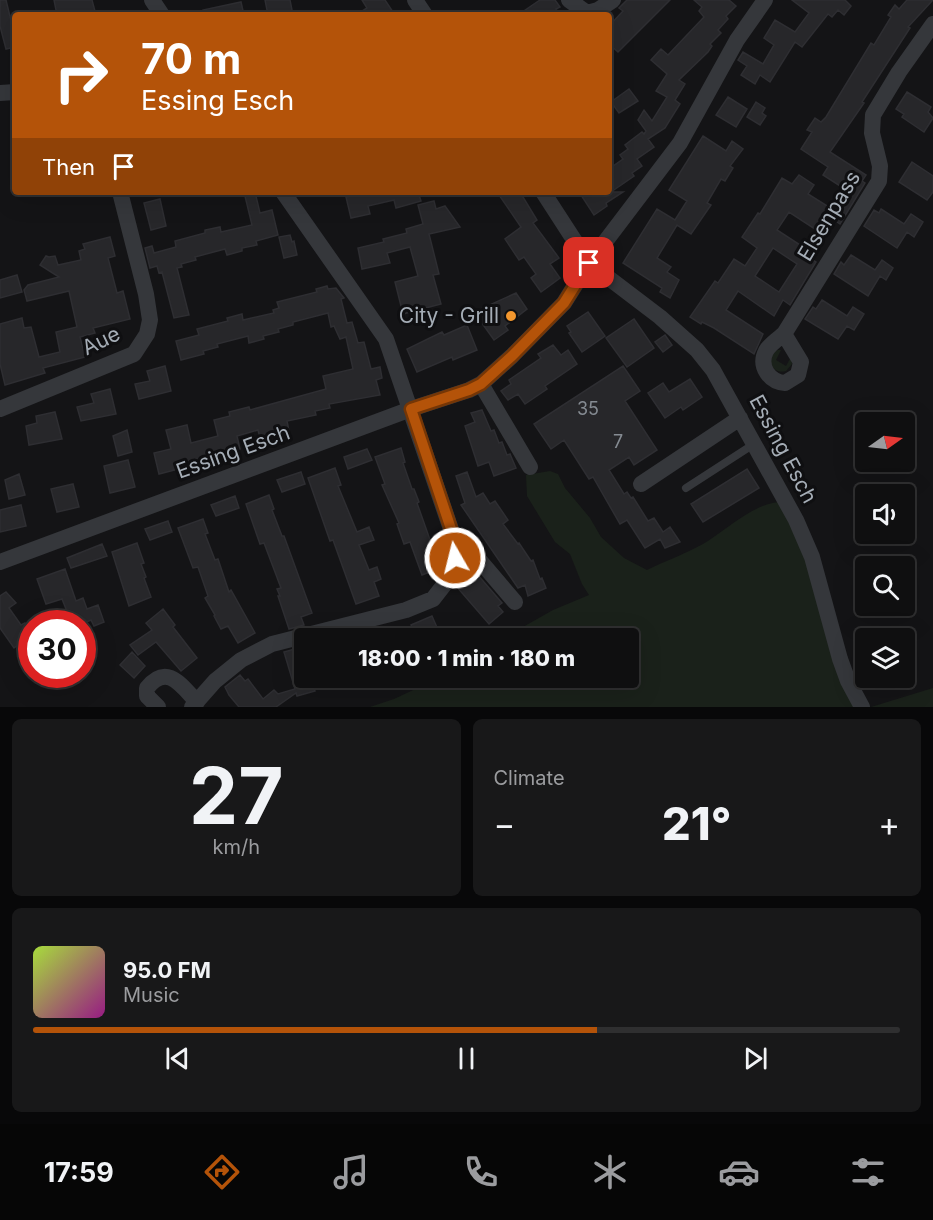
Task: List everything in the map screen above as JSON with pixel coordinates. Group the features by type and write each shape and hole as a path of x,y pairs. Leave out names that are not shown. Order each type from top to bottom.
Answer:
{"street":[{"path":"569,0 587,12"},
{"path":"591,12 613,0"},
{"name":"Essing Esch","path":"0,562 481,384 564,303 589,263 681,143 737,40 765,0"},
{"name":"Elsenpass","path":"784,333 879,181 880,166 872,133 873,115 898,72 933,24"},
{"name":"Aue","path":"0,409 134,354 147,334 150,320 146,294 121,195"},
{"path":"158,707 147,696 147,688 154,679 164,676 173,678 194,705 214,681 241,660 272,644 406,610 433,599 454,572 456,544 386,339 285,195"},
{"path":"545,195 589,263"},
{"name":"Essing Esch","path":"589,263 636,297 697,350 713,370 796,520 812,557 840,659 862,707"},
{"path":"481,384 530,467"},
{"path":"641,484 741,418"},
{"path":"456,544 475,555 515,602"}],"lane":[{"path":"686,488 754,444"}],"shaded area":[{"path":"781,350 776,360 786,366 791,357 792,364 786,371 776,370 770,363 773,352"},
{"path":"550,471 558,474 565,488 590,518 601,537 624,558 647,570 703,544 751,512 771,503 781,502 803,542 854,707 370,707 418,688 639,688 639,628 521,628 553,610 589,595 570,554 555,542 527,496 526,475"},
{"path":"933,688 933,707 871,707"}],"building":[{"path":"0,0 6,0 12,25 12,48 6,49 0,26"},
{"path":"54,0 92,0 95,12 56,12"},
{"path":"265,0 290,0 292,12 267,12"},
{"path":"362,0 385,0 393,12 361,12 367,8"},
{"path":"540,0 555,0 560,7 556,9 558,12 522,12"},
{"path":"627,0 670,0 618,52 612,47 612,23 623,11 619,8"},
{"path":"694,0 729,0 736,6 726,16 728,19 718,30 721,33 710,44 712,46 708,52 679,80 685,84 675,100 680,104 665,128 648,139 654,147 637,159 642,166 632,173 634,176 612,191 612,167 623,159 620,155 628,149 625,145 646,131 638,120 644,110 652,121 667,97 656,91 667,74 651,60 661,49 668,55 704,17 699,11 702,7"},
{"path":"792,0 845,0 851,6 844,15 838,10 832,17 828,14 802,47 795,42 770,82 760,75 755,84 741,75 747,66 738,60 743,52 763,64 774,45 764,38 775,20 795,32 809,13"},
{"path":"907,0 933,0 908,27 910,28 862,102 864,103 830,152 866,175 862,181 865,183 840,224 834,220 824,235 789,212 777,230 814,254 811,259 816,262 790,305 783,300 774,316 738,291 726,310 763,334 754,354 714,328 690,317 715,281 718,283 734,259 745,266 757,248 742,237 758,213 760,214 782,178 792,184 799,175 814,185 808,194 835,211 848,191 823,175 828,167 801,149 812,132 807,130 815,118 821,122 826,117 871,43 874,45 891,17 888,15 895,5 899,9","holes":["773,248 797,264 779,292 755,276"]},
{"path":"241,2 243,12 203,12 203,10"},
{"path":"629,89 638,101 619,113 612,101"},
{"path":"907,92 931,107 928,112 933,118 924,132 902,117 904,114 896,109"},
{"path":"728,97 747,109 736,127 716,115"},
{"path":"756,102 765,108 762,113 766,116 760,125 747,117"},
{"path":"703,136 726,151 732,141 743,149 730,166 733,168 725,181 721,179 707,203 711,205 691,234 677,225 657,258 671,267 667,272 679,280 670,298 660,292 662,288 623,263 657,209 675,220 687,201 669,190"},
{"path":"912,162 933,176 933,192 927,200 899,182"},
{"path":"612,192 623,192 606,203 607,206 594,215 581,195 612,195"},
{"path":"245,195 256,195 260,213 272,210 278,235 256,241 257,245 242,248 242,251 227,255 225,249 195,257 196,260 181,264 182,267 177,268 189,315 174,318 162,272 159,273 157,266 150,268 145,248 152,246 154,253 176,247 175,241 205,233 205,230 220,227 221,232 252,225"},
{"path":"419,195 421,201 396,208 394,200 368,206 370,214 351,218 346,197"},
{"path":"499,195 522,195 537,220 533,223 559,258 550,264 560,278 541,292 531,278 536,274 524,257 519,260 505,239 521,227"},
{"path":"160,199 166,226 151,230 144,203"},
{"path":"434,201 436,209 445,206 460,227 429,234 439,274 433,275 441,304 403,314 395,282 418,276 410,247 387,253 390,263 362,269 358,248 384,242 383,239 407,233 406,229 423,224 418,205"},
{"path":"881,209 904,224 911,214 923,222 914,237 907,232 897,248 864,226 874,210 879,213"},
{"path":"290,235 297,255 284,258 279,237"},
{"path":"110,237 115,256 108,258 117,293 123,291 130,319 93,328 95,333 80,337 85,357 43,368 45,373 5,385 0,364 0,324 22,318 24,328 31,327 39,357 60,352 56,332 77,327 69,291 27,301 24,290 28,285 59,277 40,265 46,256 55,256 58,265 81,260 79,251 85,249 83,244"},
{"path":"851,255 875,270 882,260 893,268 886,280 880,276 868,296 834,274 841,262 844,265"},
{"path":"17,275 22,292 0,298 0,280"},
{"path":"327,286 328,289 336,288 344,298 341,299 347,323 352,322 358,343 364,342 371,369 380,367 382,378 376,380 380,395 329,404 330,408 315,411 316,415 287,421 289,431 260,438 258,430 237,436 240,449 189,461 190,466 159,474 154,453 171,449 166,430 187,425 191,443 218,436 214,420 230,416 229,412 249,407 250,410 326,389 323,376 353,369 346,337 340,339 334,326 331,327 328,313 293,322 293,325 278,329 279,332 263,336 264,339 249,343 248,336 217,344 218,347 203,351 204,354 181,360 176,341 199,335 197,329 228,321 227,318 242,314 243,320 274,313 273,310 279,308 277,302 317,292 316,289"},
{"path":"516,293 527,309 505,326 508,330 494,340 474,312"},
{"path":"822,300 847,316 853,307 864,314 854,330 847,326 838,339 805,319 813,307 816,309"},
{"path":"588,312 605,336 582,352 567,326"},
{"path":"634,319 654,348 627,367 606,338"},
{"path":"467,325 477,350 453,360 452,357 417,372 407,349 442,332 444,335"},
{"path":"665,335 672,345 663,352 655,342"},
{"path":"553,345 561,355 568,350 577,364 545,386 547,389 525,404 518,394 508,400 501,391 511,384 509,380 541,358 538,354"},
{"path":"165,366 171,391 139,399 135,384 150,381 147,371"},
{"path":"623,366 640,391 625,401 657,450 634,465 629,457 609,470 624,494 627,492 631,498 633,497 648,521 654,518 663,532 670,527 680,542 665,548 660,539 645,548 627,520 620,524 593,477 589,479 564,440 551,449 534,424"},
{"path":"690,379 702,397 683,410 681,407 665,418 648,393 663,383 669,392"},
{"path":"110,389 116,414 81,421 77,407 94,403 91,394"},
{"path":"482,410 491,431 494,430 499,443 502,442 516,468 494,476 489,462 478,466 465,426 475,422 471,413"},
{"path":"55,412 62,439 29,445 26,426 37,423 36,416"},
{"path":"127,430 132,452 118,456 113,436"},
{"path":"401,448 405,462 403,463 419,502 417,503 440,568 422,575 410,542 404,544 397,524 399,523 382,485 385,484 375,457"},
{"path":"367,449 372,460 348,469 344,457"},
{"path":"128,460 135,487 110,493 104,466"},
{"path":"335,468 341,485 338,486 357,532 369,527 374,540 359,545 369,570 377,567 381,579 374,582 379,596 356,604 333,540 330,541 308,478"},
{"path":"747,469 759,488 703,522 691,504"},
{"path":"301,472 305,484 282,492 277,480"},
{"path":"467,472 476,497 483,493 490,504 495,501 508,520 503,524 531,561 533,560 546,588 528,596 525,585 518,588 461,505 465,503 456,476"},
{"path":"19,474 25,495 9,499 5,480"},
{"path":"73,484 79,507 57,512 51,489"},
{"path":"269,495 274,509 272,510 312,613 301,617 304,625 289,629 278,596 280,596 277,589 281,588 264,543 260,544 246,504"},
{"path":"235,496 239,508 216,516 211,505"},
{"path":"21,505 26,526 0,532 0,510"},
{"path":"203,519 208,533 205,534 215,560 218,559 229,592 231,590 255,633 238,643 228,626 221,629 214,616 205,598 208,596 198,567 193,568 178,528"},
{"path":"168,521 172,532 150,540 145,529"},
{"path":"137,543 144,563 141,564 146,577 144,578 151,597 129,606 112,552"},
{"path":"102,544 107,556 71,568 67,558"},
{"path":"65,569 76,601 83,598 87,609 98,605 104,622 96,625 96,610 66,610 62,599 46,604 37,579"},
{"path":"467,569 475,578 478,575 502,603 498,606 503,612 489,624 456,586"},
{"path":"6,592 16,603 9,608 18,621 18,645 14,648 0,628 0,596"},
{"path":"163,609 175,625 173,627 197,658 181,671 156,642 138,655 130,645 152,630 146,623"},
{"path":"432,616 437,628 412,628 411,625"},
{"path":"294,649 294,686 284,652"},
{"path":"132,652 145,666 134,678 120,665"},
{"path":"240,675 245,681 248,679 263,699 274,690 278,694 295,689 314,688 315,691 297,696 296,693 276,707 239,707 225,687"}],"place":[{"name":"City - Grill","path":"511,316"}],"route":[{"path":"455,558 456,544 411,409 481,384 564,303 589,263"}]}
